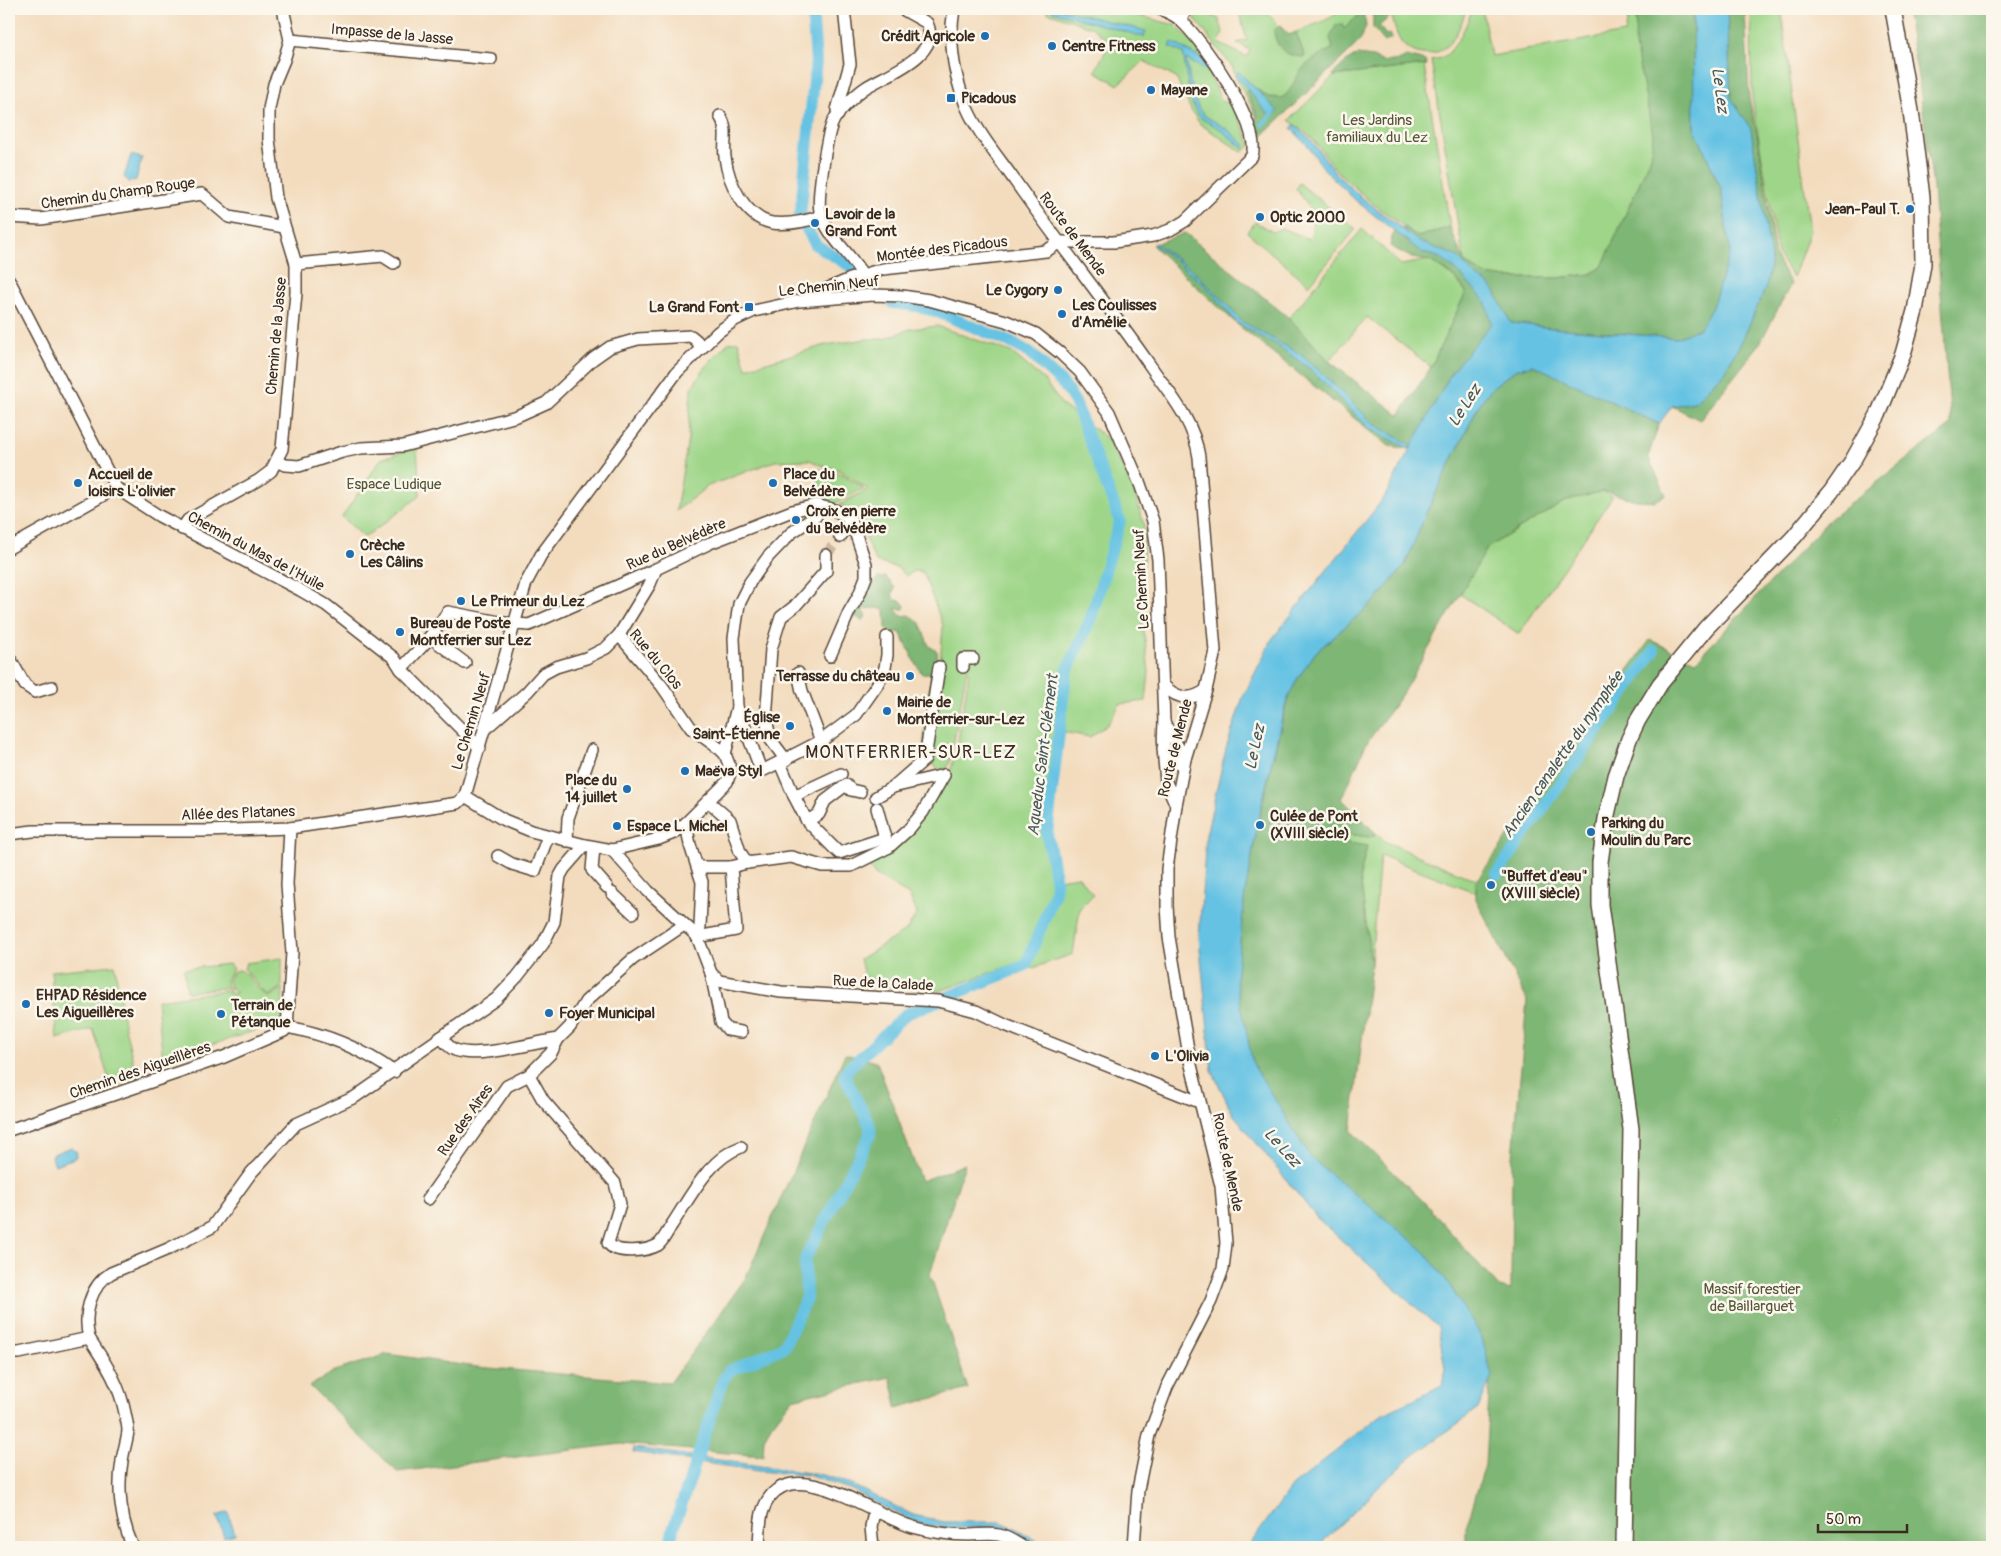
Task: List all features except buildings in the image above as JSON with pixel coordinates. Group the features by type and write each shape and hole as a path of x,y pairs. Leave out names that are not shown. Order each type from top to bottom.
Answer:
{"main road":[{"path":"1624,1547 1632,1129 1600,905 1600,862 1606,819 1616,776 1629,739 1660,684 1706,628 1794,537 1831,492 1853,460 1878,415 1903,354 1915,311 1922,264 1922,197 1911,111 1893,9"}],"street":[{"path":"283,9 290,40"},
{"path":"844,9 850,64 837,110 839,121 833,126 826,152 819,197 822,216 829,231 852,258 862,274"},
{"path":"838,115 862,90 909,64 922,53 927,45 931,34 927,23 902,9"},
{"name":"Route de Mende","path":"954,9 952,50 962,95 968,110 982,135 1178,406 1187,420 1196,442 1200,466 1214,659 1184,763 1176,805 1167,869 1169,937 1190,1061 1221,1186 1226,1230 1222,1269 1211,1301 1168,1387 1149,1435 1138,1490 1134,1547"},
{"path":"1060,242 1114,242 1153,236 1170,230 1185,221 1252,156 1254,149 1251,128 1216,63 1180,20 1160,9"},
{"path":"1180,20 1187,9"},
{"name":"Impasse de la Jasse","path":"290,40 491,59"},
{"name":"Chemin de la Jasse","path":"277,462 283,440 296,294 296,264 276,198 269,139 269,109 274,84 290,40"},
{"path":"720,116 725,128 725,158 729,174 738,195 753,213 764,220 780,223 807,221 822,216"},
{"name":"Chemin du Champ Rouge","path":"9,217 41,219 202,194 229,217 284,228"},
{"name":"Montée des Picadous","path":"799,301 862,274 883,269 1046,252 1060,242"},
{"path":"296,264 383,256 394,263"},
{"name":"Chemin du Mas de l'Huile","path":"9,280 116,488 182,529 326,605 394,658 402,669 480,748"},
{"name":"Le Chemin Neuf","path":"469,799 485,729 526,583 541,554 677,372 718,332 735,320 754,311 799,301 883,295 919,298 948,305 1006,321 1031,332 1052,346 1080,372 1098,394 1115,423 1150,512 1158,560 1164,722 1163,748 1166,782 1176,805"},
{"path":"182,529 188,520 259,480 271,471 277,462 299,466 342,452 361,448 403,446 517,416 546,403 592,359 610,348 638,339 692,336 701,348"},
{"path":"9,548 116,488"},
{"path":"469,799 514,825 567,841 612,850 667,837 686,824 727,782 731,774 725,754 736,707 734,644 736,615 739,604 750,582 768,558 791,533 816,516 820,506 834,510 851,520 866,564 866,577 859,595 849,612 830,656"},
{"name":"Rue du Belvédère","path":"430,637 448,612 514,625 529,626 656,570 710,543 768,519 804,507 820,506"},
{"path":"840,538 851,520"},
{"path":"826,554 826,571 795,606 782,617 771,649 766,720 771,740 783,762 794,796 807,821 839,852 887,843"},
{"path":"619,635 650,584 656,570"},
{"name":"Rue du Clos","path":"485,729 521,698 543,674 556,666 600,652 619,635 662,686 691,728 725,754"},
{"path":"402,669 430,637 465,663"},
{"path":"736,707 759,766 764,770 783,762 821,741 856,715 877,685 886,662 887,637"},
{"path":"9,657 25,685 34,692 52,687"},
{"path":"963,667 963,659 973,659"},
{"path":"887,843 876,803 926,759 939,666"},
{"path":"798,673 802,691 821,741"},
{"path":"1163,685 1171,693 1185,697 1197,696 1206,690"},
{"name":"Le Chemin Neuf","path":"1164,722 1184,763"},
{"path":"1163,748 1171,760 1184,763"},
{"path":"567,841 568,818 592,750"},
{"path":"794,796 841,774"},
{"path":"698,867 731,868 746,863 791,858 822,866 851,866 909,829 923,812 944,775 893,787"},
{"path":"807,821 819,814 825,801 846,785 851,790 860,792"},
{"name":"Allée des Platanes","path":"9,834 33,831 206,831 290,828 458,803 469,799"},
{"path":"708,802 730,820 740,852 746,863"},
{"path":"686,824 690,845 702,882 697,936 711,973 721,1022 728,1030 741,1032"},
{"path":"290,828 287,884 292,953 286,1027 309,1032 349,1045 375,1058 394,1072"},
{"path":"498,856 512,864 535,871 548,836"},
{"path":"589,846 592,870 633,913"},
{"path":"133,1547 121,1508 122,1462 128,1432 120,1389 114,1376 89,1338 86,1324 96,1286 103,1278 212,1226 251,1173 296,1124 355,1097 394,1072 412,1056 496,999 516,978 543,944 554,922 560,876 564,869 589,846"},
{"path":"612,850 648,891 697,936 736,930 731,868"},
{"name":"Rue des Aires","path":"428,1199 507,1086 529,1076 552,1054 558,1038 570,1027 586,1001 595,991 633,959 684,925"},
{"name":"Rue de la Calade","path":"711,973 719,981 725,983 781,992 938,1001 976,1011 1024,1033 1199,1102"},
{"name":"Chemin des Aigueillères","path":"9,1130 224,1057 282,1034 286,1027"},
{"path":"441,1037 447,1045 467,1052 496,1050 558,1038"},
{"path":"529,1076 543,1100 616,1183 620,1204 608,1243 611,1248 639,1250 659,1244 711,1168 730,1151 741,1147"},
{"path":"9,1353 19,1353 89,1338"},
{"path":"759,1547 761,1518 767,1502 779,1488 801,1483 820,1485 896,1522 927,1531 947,1534 991,1534 1001,1536 1023,1547"},
{"path":"873,1547 871,1528 874,1511"}],"green space":[{"path":"1048,9 1113,9 1175,25 1199,48 1213,68 1208,71 1223,103 1231,100 1251,145 1242,152 1200,124 1191,110 1176,78 1144,61 1118,85 1095,71 1110,43 1093,28 1047,12"},
{"path":"1196,9 1219,19 1223,32 1218,43 1247,57 1250,50 1237,43 1247,40 1238,9 1263,9 1289,35 1324,21 1346,9 1360,9 1362,12 1363,33 1259,121 1235,76 1233,68 1193,16"},
{"path":"1369,9 1388,9 1391,16 1379,26 1386,35 1389,34 1392,38 1385,42 1373,28 1373,17"},
{"path":"1390,9 1466,9 1460,27 1450,43 1436,53 1427,54 1417,53 1402,44"},
{"path":"1472,9 1482,9 1491,56 1625,33 1630,9 1679,9 1689,93 1639,185 1602,267 1591,274 1558,278 1507,278 1485,275 1464,262 1431,60 1442,58 1448,54 1465,28"},
{"path":"1636,9 1693,9 1694,127 1721,189 1730,252 1712,307 1702,328 1677,338 1511,323 1453,370 1411,449 1389,446 1238,325 1152,245 1185,233 1289,318 1329,361 1399,415 1431,367 1466,292 1448,272 1430,261 1412,258 1390,246 1395,226 1407,229 1418,237 1450,227 1464,262 1485,275 1507,278 1558,278 1591,274 1602,267 1651,157 1653,135 1635,45"},
{"path":"1727,9 1745,9 1749,98 1759,143 1775,256 1791,284 1759,345 1700,420 1672,406 1695,402 1724,372 1742,341 1766,287 1771,258 1751,129 1731,98"},
{"path":"1751,9 1781,9 1810,231 1793,278 1778,255 1752,97"},
{"name":"Massif forestier de Baillarguet","path":"1906,9 1992,9 1992,1547 1466,1547 1466,1528 1485,1465 1490,1377 1358,1214 1255,1096 1229,976 1260,812 1288,697 1298,678 1316,652 1376,600 1405,565 1427,511 1480,403 1494,386 1515,370 1533,365 1659,424 1648,457 1666,495 1655,501 1636,500 1603,491 1564,502 1488,547 1402,694 1366,744 1342,799 1377,834 1368,837 1269,822 1268,830 1367,846 1360,875 1371,964 1351,1131 1423,1201 1499,1287 1511,1290 1512,1168 1527,1000 1476,899 1476,881 1650,640 1696,661 1829,520 1951,425 1933,188 1921,95"},
{"path":"1363,11 1366,26 1360,41 1261,137 1253,121 1258,116 1246,91 1254,87 1268,97 1282,98 1303,68 1333,48 1330,38 1336,25 1342,24 1344,29"},
{"path":"1279,26 1289,35 1296,32 1305,57 1288,54 1280,47 1274,31"},
{"path":"1357,55 1373,57 1383,62 1401,60 1407,56 1425,61 1427,65 1334,76 1333,74 1347,61"},
{"name":"Les Jardins familiaux du Lez","path":"1424,65 1450,227 1418,237 1372,203 1337,171 1313,139 1289,120 1334,76"},
{"path":"1299,183 1356,229 1309,285 1247,232 1255,222 1273,232 1282,228 1309,239 1312,231 1313,216 1306,202 1296,189"},
{"path":"1362,229 1401,265 1430,260 1450,274 1466,292 1431,367 1367,317 1329,361 1289,318"},
{"path":"937,326 1011,352 1043,379 1062,405 1109,440 1133,488 1144,524 1142,615 1149,672 1146,701 1120,704 1108,724 1090,737 1063,732 1050,836 1059,879 1078,876 1093,895 1080,908 1073,954 1033,968 1015,964 939,991 886,987 864,976 860,959 907,930 917,913 909,895 875,875 868,865 892,851 949,777 957,747 969,673 967,669 950,762 944,775 929,760 922,757 932,665 940,665 943,626 923,572 914,571 906,576 898,568 876,562 853,510 839,505 868,489 839,470 810,460 775,461 708,486 676,511 688,439 691,388 710,361 728,343 738,341 746,368 826,345 867,339 883,339 910,329"},
{"name":"Espace Ludique","path":"417,447 420,496 364,537 342,517 381,459"},
{"path":"817,469 837,472 864,488 834,504 820,499"},
{"path":"1603,491 1612,497 1519,634 1460,594 1488,547 1564,502"},
{"path":"886,577 895,588 892,595 895,600 901,601 905,606 904,609 895,609 901,616 910,615 920,623 929,646 937,651 938,663 934,672 922,674 900,632 892,633 886,628 885,610 877,608 864,609 866,617 862,621 857,617 850,618 866,589 870,589 878,578"},
{"path":"1269,822 1368,837 1377,834 1384,841 1463,875 1488,882 1482,895 1380,855 1371,964 1360,875 1367,846 1268,830"},
{"path":"282,958 282,986 269,996 244,969 246,963"},
{"path":"229,964 233,969 226,980 230,991 223,988 187,992 184,969"},
{"path":"115,965 122,1014 137,1079 111,1086 93,1029 57,1039 51,971"},
{"name":"Terrain de Pétanque","path":"240,970 248,975 257,987 269,997 283,988 282,1028 269,1033 266,1027 163,1061 157,1000 223,991 235,994 228,980 234,971"},
{"path":"845,1054 877,1062 921,1181 965,1164 930,1274 968,1389 896,1408 890,1377 792,1399 764,1438 763,1456 621,1444 397,1472 310,1386 335,1371 387,1354 477,1367 670,1383 745,1279"}],"water":[{"path":"1053,9 1060,9 1146,31 1144,37 1052,11"},
{"name":"Le Lez","path":"1693,9 1727,9 1731,98 1751,129 1771,258 1766,287 1742,341 1724,372 1695,402 1672,406 1659,424 1533,365 1515,370 1494,386 1480,403 1427,511 1405,565 1376,600 1316,652 1298,678 1288,697 1260,812 1245,893 1236,980 1253,1064 1311,1158 1422,1249 1447,1281 1482,1338 1492,1376 1478,1409 1406,1461 1326,1538 1320,1547 1248,1547 1292,1486 1380,1416 1442,1385 1445,1369 1438,1327 1317,1218 1233,1114 1212,1071 1199,938 1206,835 1226,749 1243,697 1272,639 1384,498 1453,370 1492,323 1485,301 1457,271 1440,258 1421,252 1355,200 1325,170 1307,145 1291,128 1294,125 1311,140 1338,176 1361,197 1418,241 1456,256 1477,277 1489,284 1511,323 1677,338 1700,328 1712,307 1730,252 1721,189 1694,127"},
{"path":"1172,42 1206,61 1213,68 1207,71 1186,59 1193,96 1199,109 1205,116 1227,129 1244,144 1244,149 1220,129 1202,119 1197,113 1190,99 1183,53 1170,47"},
{"path":"1238,71 1278,111 1273,117 1265,111 1236,75"},
{"path":"131,155 142,158 136,180 129,182 124,177"},
{"path":"1155,243 1192,270 1241,321 1300,354 1374,424 1411,445 1409,449 1369,428 1311,370 1277,345 1237,323 1210,290 1174,259 1153,244"},
{"path":"71,1147 77,1152 75,1158 55,1165 51,1155"},
{"path":"634,1448 823,1475 848,1483 913,1515 944,1522 1001,1522 1048,1547 1036,1547 1001,1527 948,1528 921,1524 850,1489 807,1475 758,1471 633,1452"},
{"path":"228,1512 235,1534 224,1537 217,1516"}],"waterway":[{"name":"Aqueduc Saint-Clément","path":"812,9 816,61 800,217 816,245 853,268"},
{"path":"1262,125 1274,113"},
{"name":"Aqueduc Saint-Clément","path":"669,1547 723,1380 729,1371 784,1347 806,1298 805,1259 870,1135 870,1126 845,1077 846,1071 906,1014 1026,965 1055,892 1056,882 1047,834 1066,674 1091,618 1120,521 1075,402 1063,384 1031,354 1014,344 938,312 916,306 893,303"},
{"name":"Ancien canalette du nymphée","path":"1497,874 1654,651"}],"tunnel":[{"path":"826,555 840,537"}],"place":[{"name":"Crédit Agricole","path":"985,36"},
{"name":"Centre Fitness","path":"1052,46"},
{"name":"Mayane","path":"1151,90"},
{"name":"Picadous","path":"951,98"},
{"name":"Jean-Paul T.","path":"1910,209"},
{"name":"Optic 2000","path":"1260,217"},
{"name":"Lavoir de la Grand Font","path":"815,223"},
{"name":"Le Cygory","path":"1058,290"},
{"name":"La Grand Font","path":"749,307"},
{"name":"Les Coulisses d'Amélie","path":"1062,314"},
{"name":"Accueil de loisirs L'olivier","path":"78,483"},
{"name":"Place du Belvédère","path":"773,483"},
{"name":"Croix en pierre du Belvédère","path":"796,520"},
{"name":"Crèche Les Câlins","path":"350,554"},
{"name":"Le Primeur du Lez","path":"461,601"},
{"name":"Bureau de Poste Montferrier sur Lez","path":"400,632"},
{"name":"Terrasse du château","path":"910,676"},
{"name":"Mairie de Montferrier-sur-Lez","path":"887,711"},
{"name":"Église Saint-Étienne","path":"790,726"},
{"name":"Maëva Styl","path":"685,771"},
{"name":"Place du 14 juillet","path":"627,789"},
{"name":"Culée de Pont (XVIII siècle)","path":"1260,825"},
{"name":"Espace L. Michel","path":"617,826"},
{"name":"Parking du Moulin du Parc","path":"1591,832"},
{"name":"\"Buffet d'eau\" (XVIII siècle)","path":"1491,885"},
{"name":"EHPAD Résidence Les Aigueillères","path":"26,1004"},
{"name":"Foyer Municipal","path":"549,1013"},
{"name":"Terrain de Pétanque","path":"221,1014"},
{"name":"L'Olivia","path":"1155,1056"}],"district":[{"name":"MONTFERRIER-SUR-LEZ","path":"911,752"}]}
